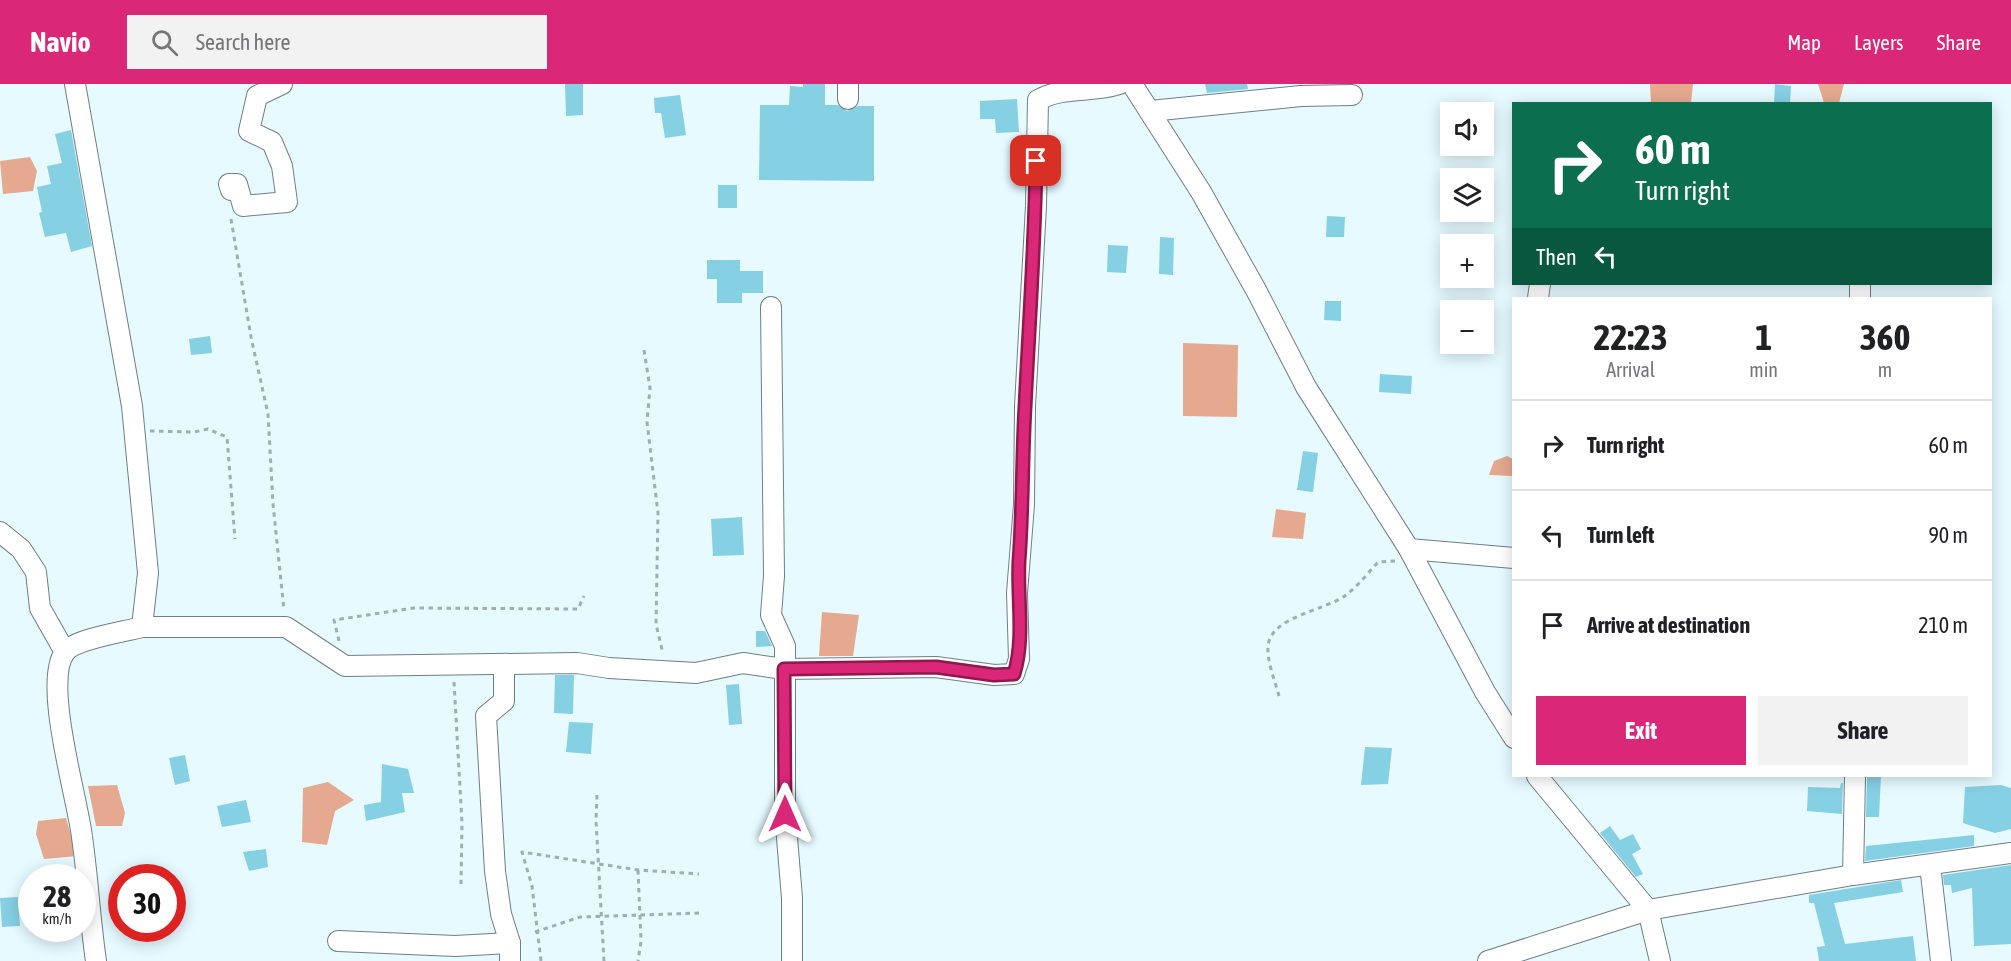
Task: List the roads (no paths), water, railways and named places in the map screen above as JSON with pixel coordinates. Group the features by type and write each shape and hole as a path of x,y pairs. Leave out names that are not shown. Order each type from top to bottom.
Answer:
{"street":[{"path":"75,84 130,395 148,573 142,627"},
{"path":"231,190 229,184 237,184 243,206 287,202 282,166 272,142 249,131 257,96 282,84"},
{"path":"96,961 87,903 82,837 59,724 59,667 65,652 79,641 109,637 142,627 285,627 345,666 577,663 609,668 696,673 743,663 784,669 936,667 994,675 1014,674 1019,660 1017,593 1024,505 1025,406 1036,206 1038,100 1050,93 1098,89 1119,84"},
{"path":"1132,84 1207,201 1306,387 1411,554 1485,692 1512,735"},
{"path":"1150,111 1301,96 1352,95"},
{"path":"771,307 774,576 771,615 784,646 785,814 792,898 792,961"},
{"path":"0,532 21,549 36,572 40,608 65,652"},
{"path":"1411,554 1512,558"},
{"path":"338,941 454,946 510,952 501,914 495,871 486,716 504,701 504,664"},
{"path":"1538,777 1648,910 1660,961"},
{"path":"1854,875 1855,777"},
{"path":"1488,961 1648,910 1854,875 2011,853"},
{"path":"1930,865 1941,961"}]}
